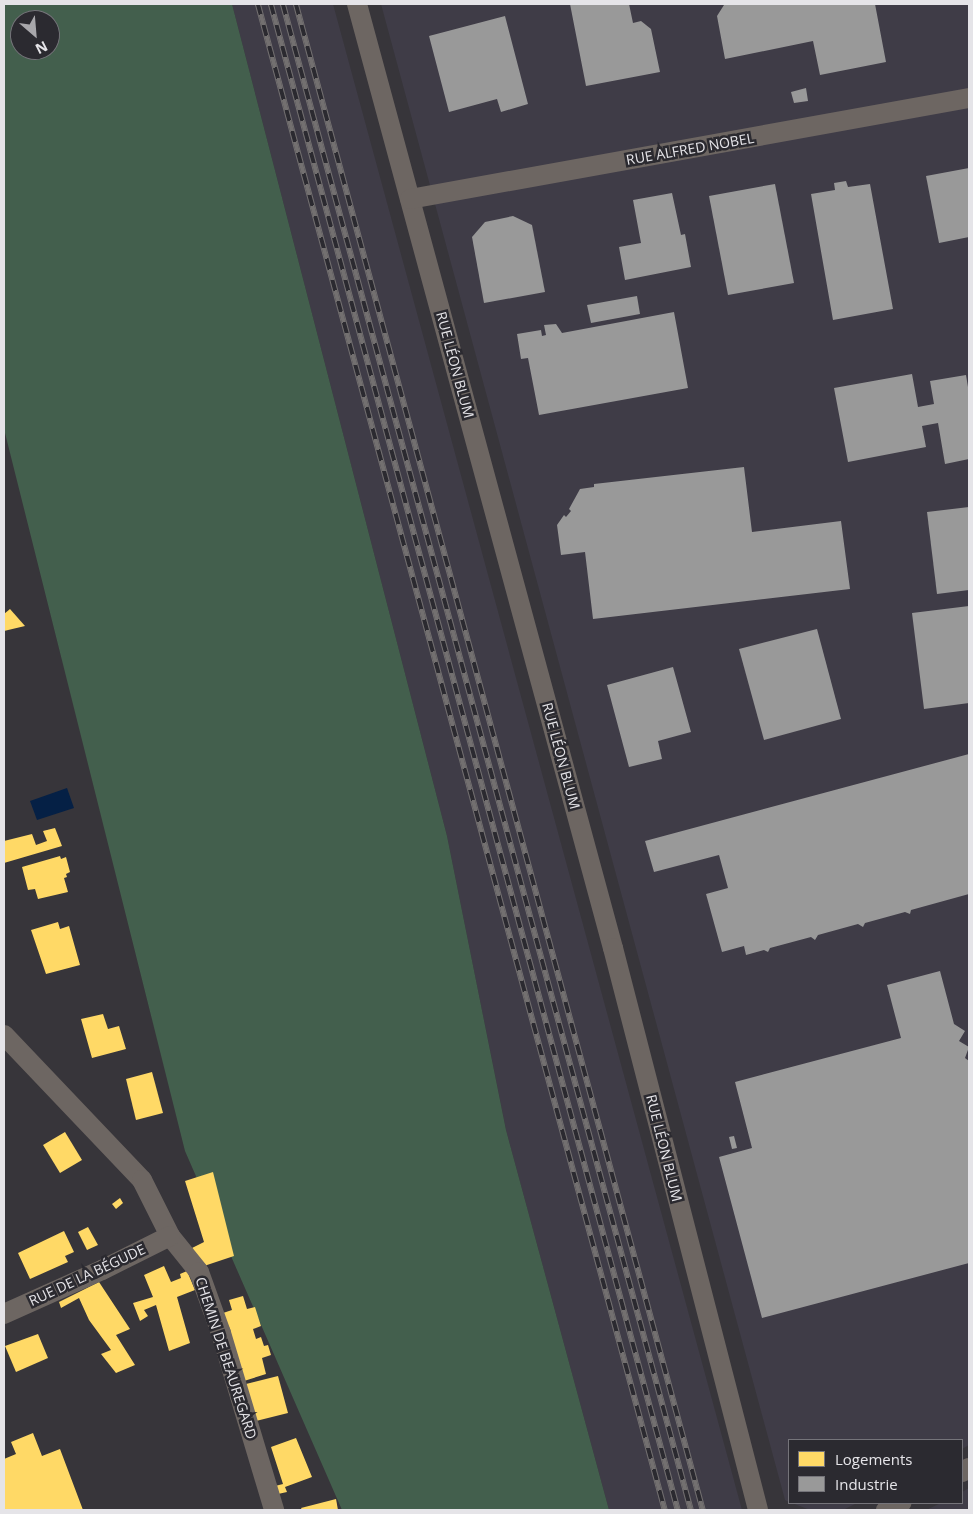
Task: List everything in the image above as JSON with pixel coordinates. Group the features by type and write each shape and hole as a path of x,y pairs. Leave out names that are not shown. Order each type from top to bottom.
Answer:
{"street":[{"name":"RUE LÉON BLUM","path":"357,4 610,938 758,1510"},
{"name":"RUE ALFRED NOBEL","path":"410,199 969,98"},
{"name":"CHEMIN DE BEAUREGARD","path":"4,1035 142,1180 170,1236 199,1272 222,1333 274,1510"},
{"name":"RUE DE LA BÉGUDE","path":"4,1314 170,1236"},
{"path":"886,1510 899,1504"}],"shaded area":[{"path":"232,4 333,4 742,1510 609,1510 506,1130 447,836"},
{"path":"381,4 969,4 969,1445 963,1448 963,1439 788,1439 788,1502 785,1500"},
{"path":"969,1488 969,1510 926,1510 939,1504 963,1504 963,1491"},
{"path":"795,1504 855,1504 843,1510 810,1510"}],"green space":[{"path":"4,4 232,4 447,836 506,1130 609,1510 342,1510 185,1151 4,429"}],"water":[{"path":"67,788 74,808 37,820 30,801"}],"building: Logements":[{"path":"10,609 25,626 4,631 4,614"},
{"path":"55,828 62,846 4,863 4,841 32,834 36,845 47,841 43,831"},
{"path":"60,856 61,859 66,857 70,872 64,878 68,892 38,899 35,889 28,890 22,867"},
{"path":"58,922 60,929 69,926 80,965 46,974 31,930"},
{"path":"103,1014 108,1029 119,1026 126,1049 92,1058 81,1019"},
{"path":"152,1072 163,1113 136,1120 126,1079"},
{"path":"65,1132 82,1160 60,1173 43,1145"},
{"path":"213,1172 234,1256 204,1266 192,1248 204,1242 185,1181"},
{"path":"120,1198 123,1203 116,1209 112,1204"},
{"path":"88,1227 98,1245 87,1250 78,1232"},
{"path":"64,1231 74,1252 65,1256 68,1262 30,1279 18,1253"},
{"path":"164,1266 171,1282 181,1278 180,1274 187,1271 195,1290 177,1297 190,1343 169,1351 156,1305 144,1310 148,1316 140,1321 133,1303 153,1297 144,1275"},
{"path":"99,1282 130,1329 116,1335 135,1365 116,1373 101,1354 111,1350 89,1320 79,1298 61,1308 59,1302"},
{"path":"243,1296 247,1309 255,1307 261,1326 253,1329 256,1339 261,1337 264,1346 268,1345 271,1355 262,1358 266,1374 244,1381 223,1313 232,1310 229,1300"},
{"path":"38,1334 48,1358 16,1372 5,1346"},
{"path":"278,1376 288,1413 256,1421 246,1384"},
{"path":"33,1433 42,1456 60,1449 83,1510 4,1510 4,1459 16,1454 11,1442"},
{"path":"296,1438 312,1477 285,1487 287,1492 278,1494 275,1486 283,1484 271,1447"},
{"path":"336,1499 338,1510 302,1510 301,1508"}],"building: Industrie":[{"path":"570,4 629,4 633,23 641,21 651,29 660,72 586,86"},
{"path":"875,4 886,62 820,75 813,41 725,59 717,16 724,5"},
{"path":"505,16 528,104 501,112 497,99 449,112 429,36"},
{"path":"806,88 808,101 794,103 791,92"},
{"path":"969,168 969,237 939,243 926,176"},
{"path":"846,181 848,187 870,184 893,309 833,320 811,194 835,190 834,183"},
{"path":"775,184 794,283 728,295 709,196"},
{"path":"672,193 681,235 685,234 691,267 625,280 619,247 641,243 633,200"},
{"path":"513,216 532,225 545,292 484,303 472,237 485,222"},
{"path":"637,296 640,314 591,323 587,305"},
{"path":"674,312 688,388 539,415 528,358 521,359 517,334 541,330 542,336 546,335 544,325 556,324 562,333"},
{"path":"912,374 918,407 934,404 930,381 966,375 969,393 969,459 945,464 938,423 922,426 926,447 848,462 834,388"},
{"path":"744,467 752,532 841,521 850,589 593,619 585,552 561,555 557,525 564,515 566,517 571,511 569,509 580,489 594,487 594,484"},
{"path":"969,507 969,590 937,594 927,512"},
{"path":"969,606 969,703 924,709 912,613"},
{"path":"817,629 841,719 764,740 739,649"},
{"path":"673,667 691,732 658,741 662,759 629,767 607,685"},
{"path":"969,754 969,894 911,910 910,914 905,912 865,923 863,927 858,924 818,935 815,940 811,937 770,948 768,952 764,950 746,955 744,946 722,952 706,894 728,888 719,855 654,872 645,841"},
{"path":"940,971 954,1024 965,1031 959,1041 969,1047 965,1058 969,1061 969,1263 762,1318 719,1157 752,1148 735,1082 901,1038 887,985"},
{"path":"734,1136 737,1148 732,1149 729,1137"}],"railway":[{"path":"258,4 665,1510"},
{"path":"271,4 678,1510"},
{"path":"283,4 691,1510"},
{"path":"296,4 703,1510"}]}
